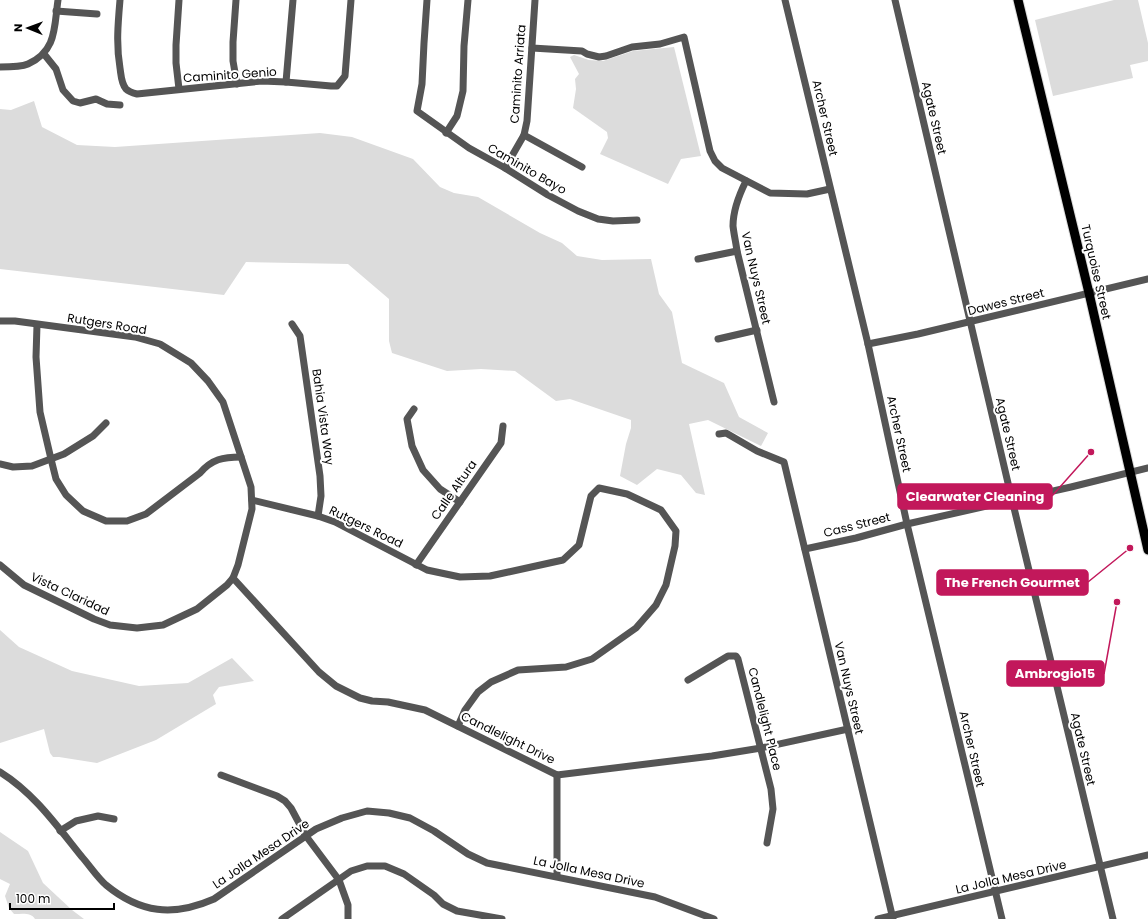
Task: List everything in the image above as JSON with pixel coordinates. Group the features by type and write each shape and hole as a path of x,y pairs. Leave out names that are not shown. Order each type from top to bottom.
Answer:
{"main road":[{"name":"Turquoise Street","path":"1018,0 1089,293 1148,550"}],"street":[{"path":"0,67 27,64 44,54 54,34 58,0"},
{"name":"Caminito Genio","path":"120,0 117,52 121,76 126,88 130,92 137,94 262,81 337,86 345,76 351,0"},
{"path":"179,0 176,63 179,89"},
{"path":"236,0 233,61 237,84"},
{"path":"286,82 293,0"},
{"name":"Caminito Bayo","path":"427,0 422,84 417,111 469,148 578,211 598,219 613,221 637,220"},
{"path":"446,133 457,116 463,91 464,46 468,0"},
{"name":"Caminito Arriata","path":"506,168 524,135 527,121 535,0"},
{"name":"Archer Street","path":"785,0 868,344 907,524 1002,919"},
{"name":"Agate Street","path":"895,0 1112,919"},
{"path":"56,11 97,14"},
{"path":"532,48 582,51 599,57 632,48 660,44 684,37 710,151 715,161 722,168 770,193 807,194 830,188"},
{"path":"44,54 56,69 63,90 73,101 80,103 96,99 107,104 120,105"},
{"path":"524,135 582,166"},
{"name":"Van Nuys Street","path":"746,181 735,210 733,226 737,252 774,402"},
{"path":"698,259 737,252"},
{"name":"Dawes Street","path":"868,344 970,322 1148,279"},
{"name":"Rutgers Road","path":"0,321 15,321 135,337 160,344 191,363 208,381 223,402 251,487 252,500 318,516 335,522 427,570 460,577 490,576 563,560 578,545 591,496 599,488 627,494 662,510 676,531 675,546 666,585 656,605 636,628 592,659 566,667 518,670 491,682 478,692 465,710 458,726"},
{"name":"Bahia Vista Way","path":"292,324 300,336 320,476 321,496 318,516"},
{"path":"37,325 36,357 40,412 51,459 56,479 66,496 83,511 106,521 127,521 146,514 200,473 205,467 215,461 225,457 241,457"},
{"path":"718,339 757,330"},
{"path":"414,409 407,419 412,446 423,470 440,489 460,502"},
{"path":"0,464 13,467 32,466 64,454 93,436 106,423"},
{"name":"Calle Altura","path":"416,565 501,443 503,426"},
{"name":"Van Nuys Street","path":"719,434 726,433 757,451 784,462 892,917"},
{"name":"Cass Street","path":"805,549 1148,468"},
{"name":"Vista Claridad","path":"0,565 24,586 110,625 137,628 163,625 197,608 227,585 232,578 238,565 252,509 252,500"},
{"name":"Candlelight Drive","path":"232,578 319,672 336,686 360,698 425,710 557,775 712,756 761,748 848,729"},
{"name":"Candlelight Place","path":"688,680 728,656 736,656 738,659 771,789 773,809 767,843"},
{"name":"La Jolla Mesa Drive","path":"0,772 27,792 41,806 105,884 128,900 146,907 165,910 182,909 204,904 214,899 316,829 342,818 367,811 388,813 410,818 434,831 468,854 487,863 654,896 714,919"},
{"path":"221,775 277,796 285,801 291,808 306,836 339,880 348,906 348,919"},
{"path":"557,775 557,876"},
{"path":"60,831 76,821 98,816 114,819"},
{"name":"La Jolla Mesa Drive","path":"878,919 892,917 1148,855"},
{"path":"282,919 351,871 367,866 385,866 404,874 434,895 443,904 457,911 502,919"}],"shaded area":[{"path":"1114,0 1138,0 1148,43 1148,61 1130,65 1133,78 1053,96 1035,20"},
{"path":"674,47 701,156 681,159 668,184 600,154 608,138 607,132 573,108 576,89 575,79 579,74 570,57 574,55 589,60 603,61 633,51"},
{"path":"34,101 42,127 77,145 115,147 320,133 352,137 413,159 440,187 454,193 478,197 540,233 562,243 577,256 602,260 651,259 659,294 672,312 682,363 724,383 739,417 768,433 761,446 708,420 689,424 705,495 696,493 681,475 657,469 637,485 620,476 626,444 631,428 631,420 570,399 556,401 515,371 481,369 447,371 392,353 389,341 389,299 348,264 246,262 224,295 0,269 0,109 11,110"},
{"path":"0,630 19,647 72,671 139,686 188,683 232,658 254,681 219,687 213,695 216,704 156,740 97,763 53,757 50,753 44,729 0,743"},
{"path":"0,832 28,851 43,883 84,919 35,919 29,914 14,914 9,908 5,896 10,884 0,879"}],"place":[{"name":"Clearwater Cleaning","path":"1091,452"},
{"name":"The French Gourmet","path":"1130,548"},
{"name":"Ambrogio15","path":"1117,602"}]}
